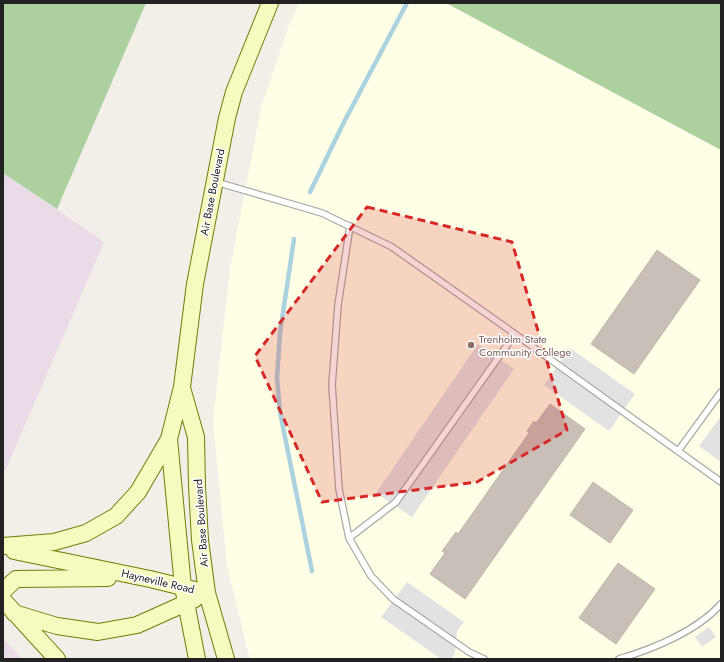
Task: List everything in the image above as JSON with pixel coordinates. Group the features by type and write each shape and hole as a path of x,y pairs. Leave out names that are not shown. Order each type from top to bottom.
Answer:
{"street":[{"name":"Air Base Boulevard","path":"197,659 185,595 169,439 182,387 195,284 227,118 234,92 270,3"},
{"name":"Air Base Boulevard","path":"182,387 196,437 200,540 208,593 226,659"},
{"path":"3,547 54,542 86,533 116,516 138,492 169,439"},
{"name":"Hayneville Road","path":"3,547 150,579 185,595 208,593"},
{"path":"3,591 16,579 93,577 150,579"},
{"name":"Hayneville Road","path":"14,613 57,626 98,632 137,625 168,610 185,595"},
{"path":"3,600 57,659"}],"lane":[{"path":"214,182 322,213 392,247 720,481"},
{"path":"350,226 338,305 332,385 339,489 350,538 371,576 393,599 469,652 484,659"},
{"path":"350,538 396,502 515,334"},
{"path":"678,451 721,392"},
{"path":"619,659 643,652 679,636 714,612 721,604"}],"highlighted area":[{"path":"367,207 512,242 567,430 477,482 322,502 255,356"}],"shaded area":[{"name":"Trenholm State Community College","path":"299,3 446,3 721,150 721,659 250,659 227,566 213,421 230,269 261,108 288,28"},
{"path":"3,173 104,242 3,476"},
{"path":"478,344 514,369 412,517 376,493"},
{"path":"570,348 635,394 609,431 544,385"},
{"path":"721,416 721,462 699,446"},
{"path":"407,582 464,622 457,631 455,653 451,659 441,659 381,617"},
{"path":"709,627 716,637 702,647 695,637"},
{"path":"3,638 22,659 3,659"}],"green space":[{"path":"3,3 146,3 57,209 3,173"},
{"path":"446,3 721,3 721,150"}],"building":[{"path":"657,250 700,280 634,374 591,344"},
{"path":"550,404 585,429 465,599 430,574 445,553 442,551 456,532 458,534 529,433 527,431 534,421 536,423"},
{"path":"593,482 633,510 610,543 570,515"},
{"path":"618,563 655,589 616,644 579,618"}],"waterway":[{"path":"310,192 344,122 407,3"},
{"path":"294,239 280,333 277,378 280,412 312,571"}],"place":[{"name":"Trenholm State Community College","path":"471,345"}]}
